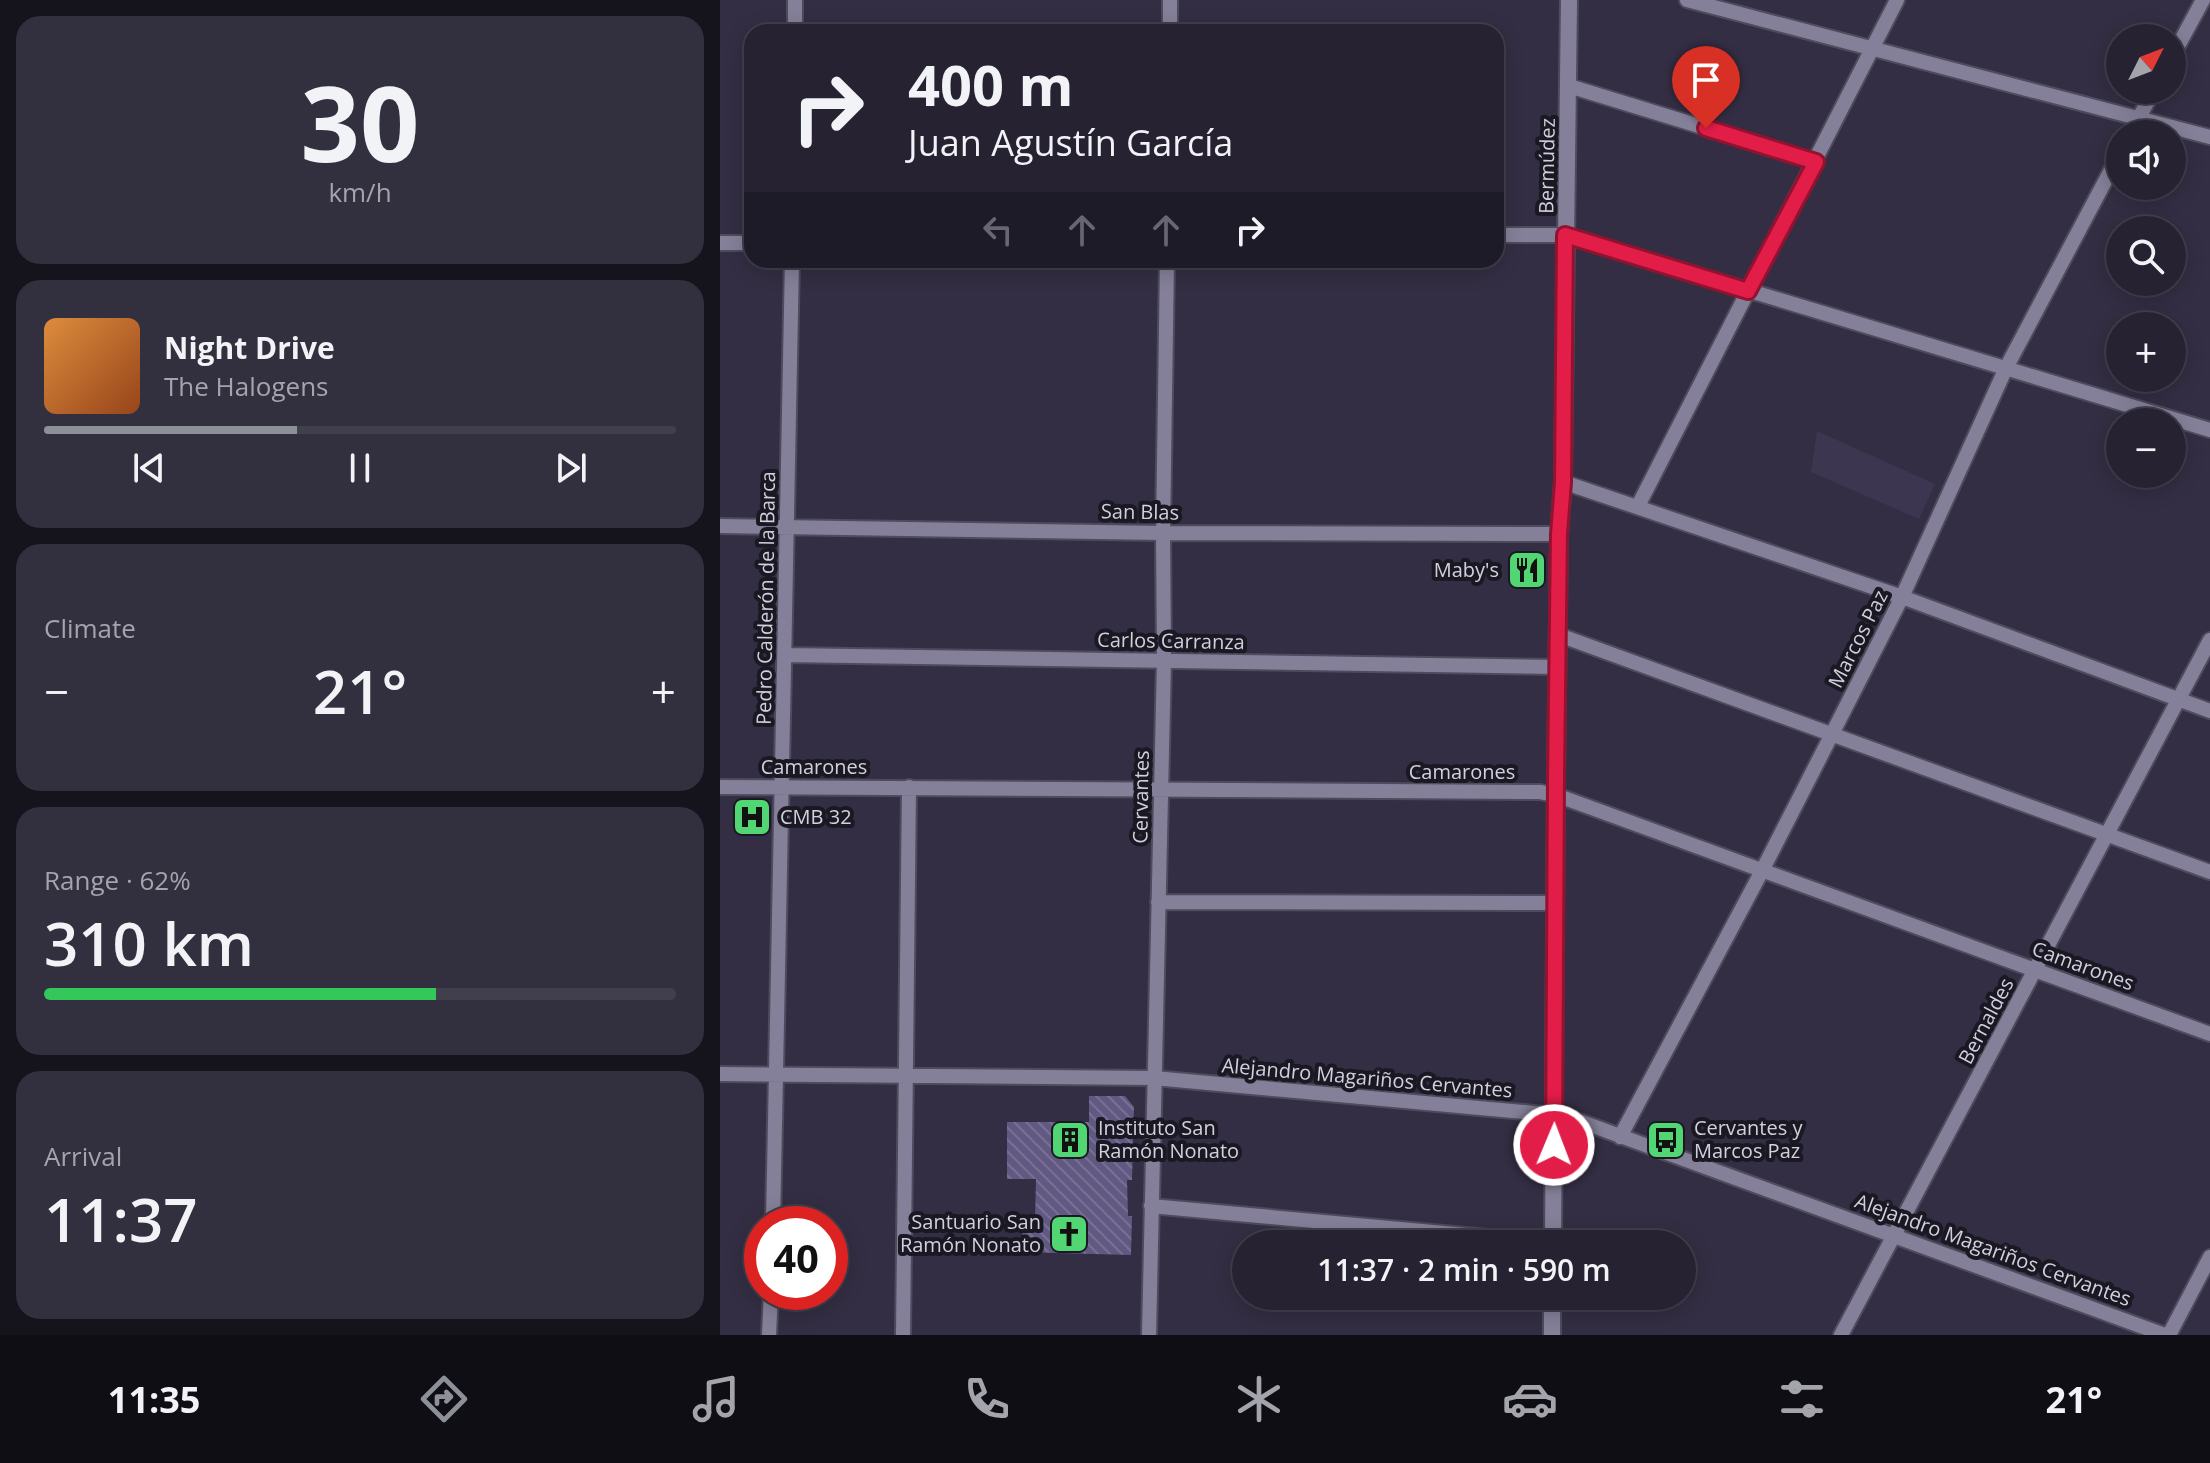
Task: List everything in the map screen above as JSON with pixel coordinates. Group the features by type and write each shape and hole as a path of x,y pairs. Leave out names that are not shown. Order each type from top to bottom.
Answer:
{"street":[{"path":"795,0 795,24"},
{"path":"1170,0 1170,24"},
{"name":"Bermúdez","path":"1553,1230 1557,667 1563,482 1569,0"},
{"path":"1687,0 2210,137"},
{"path":"1638,506 1897,0"},
{"path":"2186,31 2203,0"},
{"path":"1569,86 1816,162"},
{"path":"2139,118 2146,104"},
{"name":"Marcos Paz","path":"1620,1137 1763,869 1902,597 2006,368 2106,179"},
{"path":"1504,235 1565,235 2210,430"},
{"path":"720,243 744,243"},
{"name":"Pedro Calderón de la Barca","path":"773,1206 792,268"},
{"name":"Cervantes","path":"1149,1335 1164,660 1167,268"},
{"path":"1563,482 1902,597 2210,711"},
{"name":"San Blas","path":"720,526 1163,533 1559,534"},
{"path":"1559,635 2210,872"},
{"name":"Bernaldes","path":"1841,1335 2210,640"},
{"name":"Carlos Carranza","path":"785,655 1557,667"},
{"name":"Camarones","path":"720,787 1540,792 1763,869 2210,1034"},
{"path":"903,1335 909,787"},
{"path":"1158,902 1555,903"},
{"name":"Alejandro Magariños Cervantes","path":"720,1074 1154,1078 1555,1115 2167,1335"},
{"path":"1151,1206 1405,1230"},
{"path":"2167,1335 2210,1257"},
{"path":"769,1335 770,1310"},
{"path":"1552,1310 1552,1335"}],"shaded area":[{"path":"1817,431 1935,484 1919,519 1811,472"}],"building":[{"path":"1089,1096 1125,1096 1134,1107 1132,1180 1127,1180 1128,1216 1132,1216 1131,1255 1022,1252 1023,1219 1035,1220 1036,1179 1007,1179 1007,1122 1089,1122"}],"place":[{"name":"Maby's","path":"1527,570"},
{"name":"CMB 32","path":"752,817"},
{"name":"Instituto San Ramón Nonato","path":"1070,1140"},
{"name":"Cervantes y Marcos Paz","path":"1666,1140"},
{"name":"Santuario San Ramón Nonato","path":"1069,1234"}],"route":[{"path":"1554,1145 1557,667 1563,482 1565,235 1748,291 1816,162 1706,128"}]}
